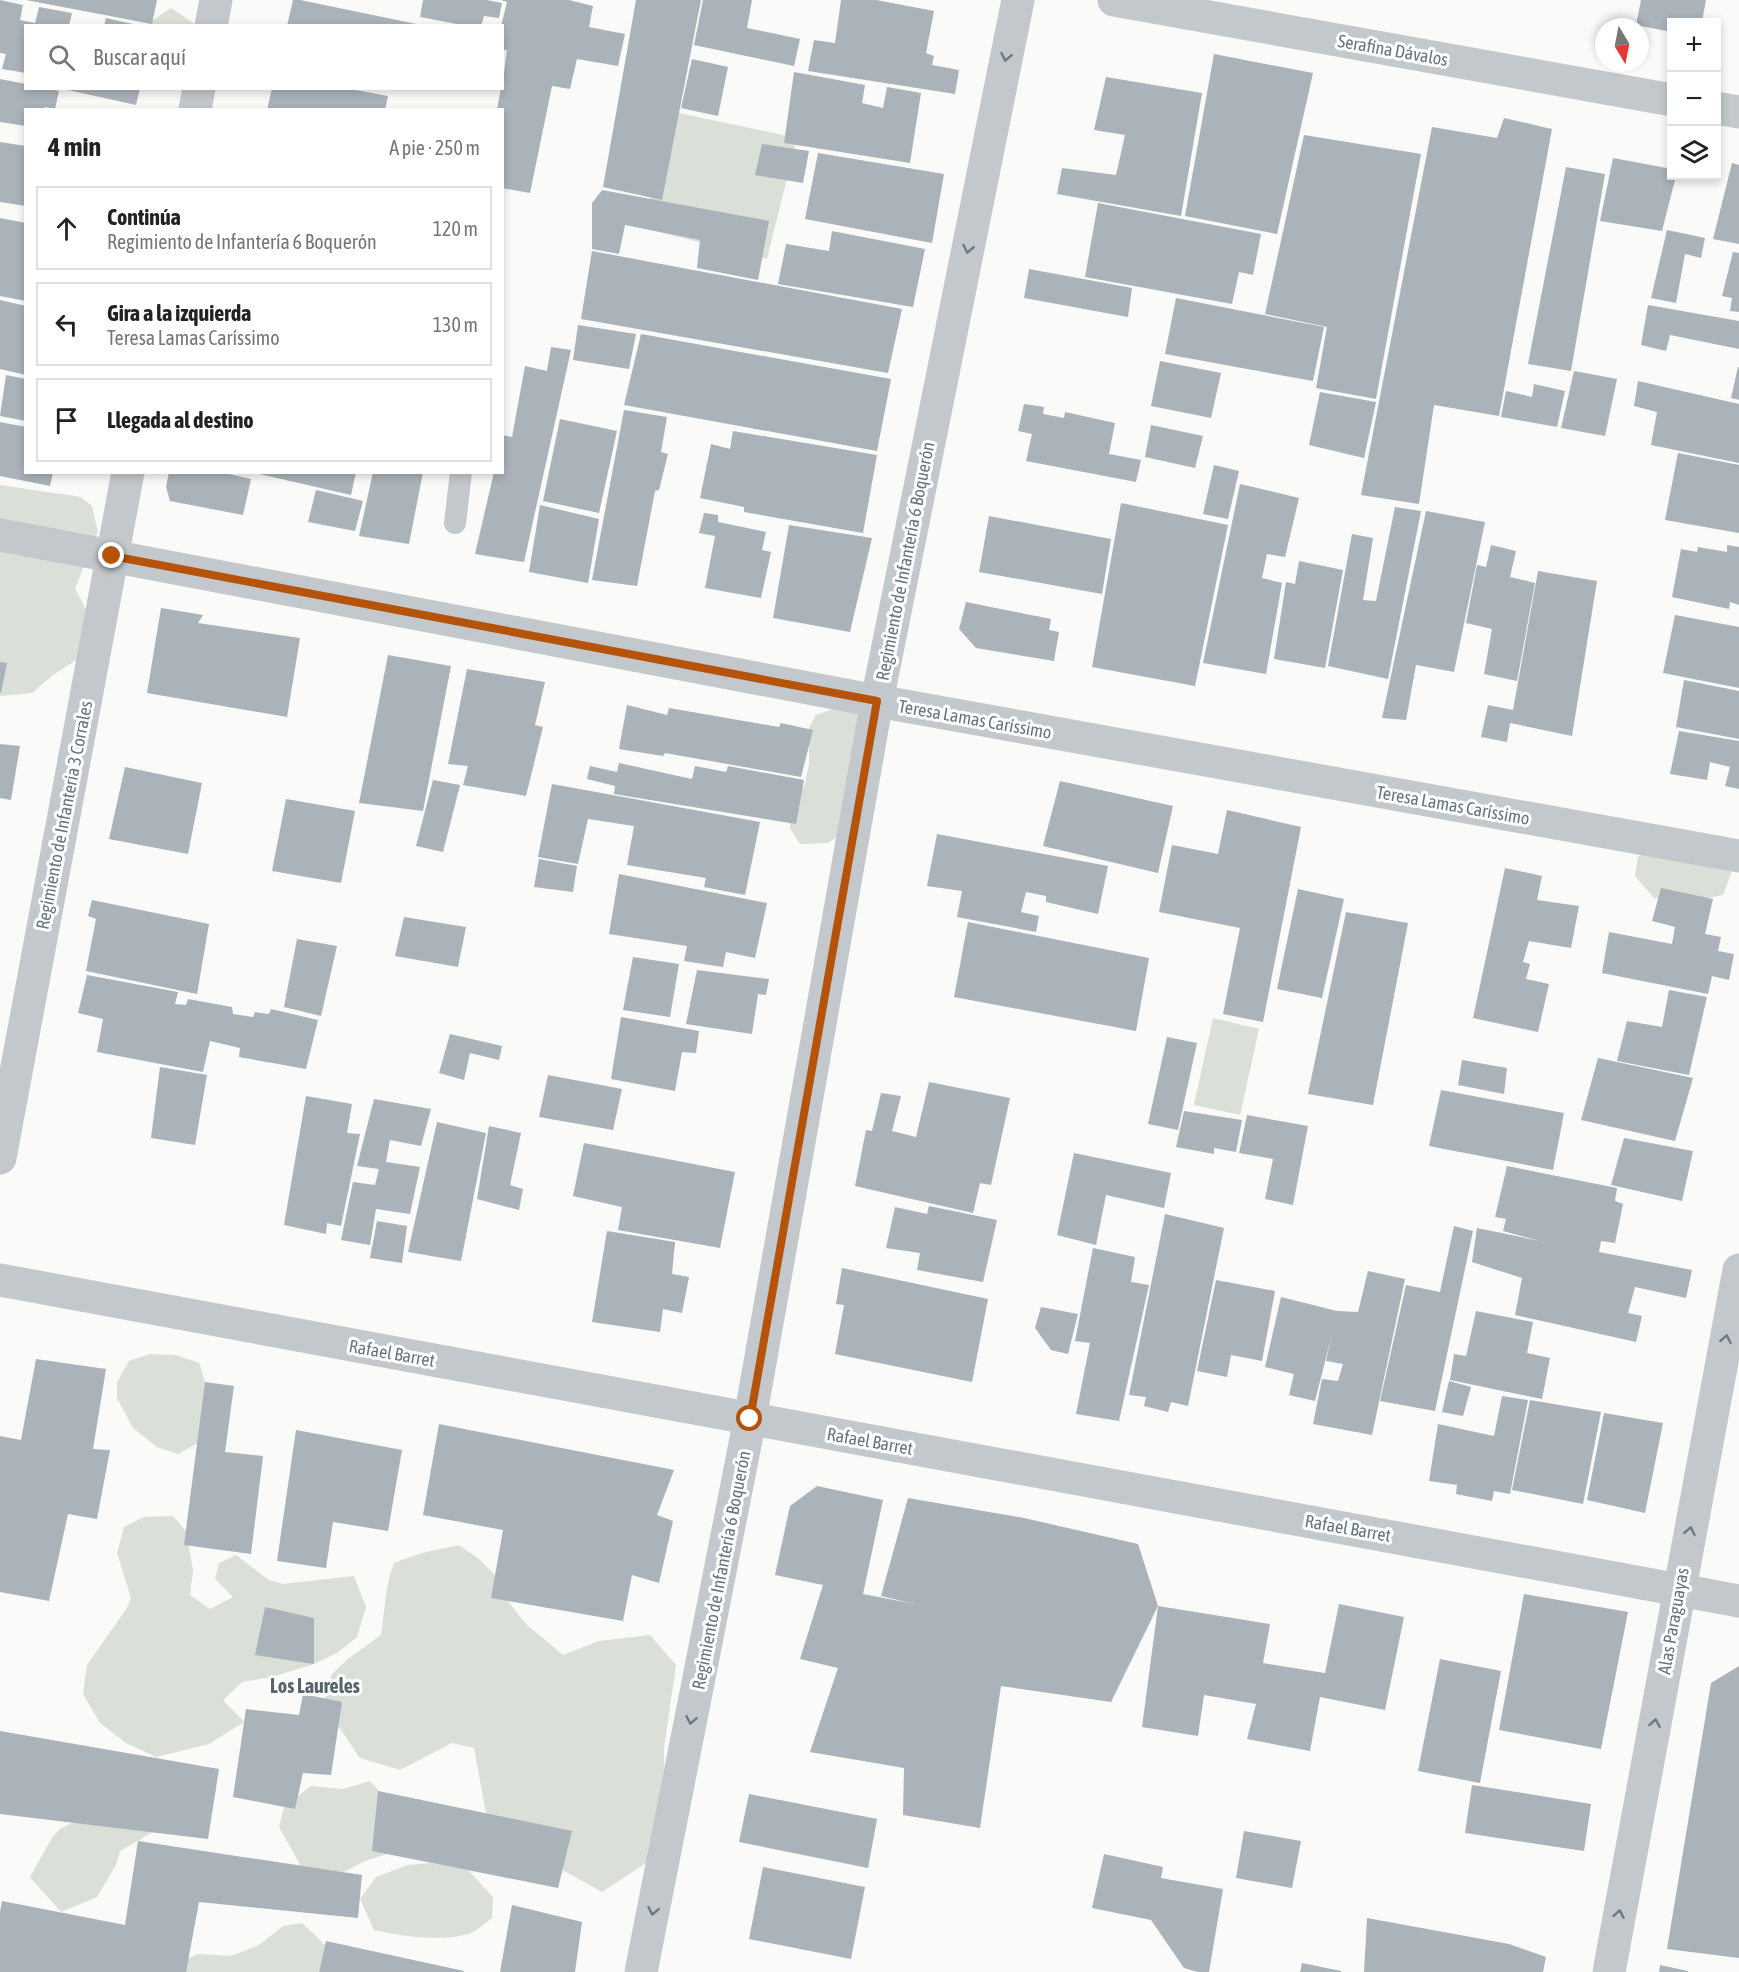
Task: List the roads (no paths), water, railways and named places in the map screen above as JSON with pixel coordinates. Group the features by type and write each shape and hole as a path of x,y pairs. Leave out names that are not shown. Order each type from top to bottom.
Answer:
{"street":[{"path":"211,24 216,0"},
{"name":"Regimiento de Infantería 6 Boquerón","path":"641,1972 750,1419 877,701 1018,0"},
{"name":"Serafina Dávalos","path":"1114,0 1667,99"},
{"path":"195,108 199,90"},
{"path":"1721,109 1739,112"},
{"name":"Regimiento de Infanteria 3 Corrales","path":"0,1158 128,474"},
{"name":"Teresa Lamas Caríssimo","path":"0,535 877,701 1739,856"},
{"name":"Alas Paraguayas","path":"1609,1972 1739,1270"},
{"name":"Rafael Barret","path":"0,1280 1739,1601"}],"lane":[{"path":"455,523 461,474"}],"district":[{"name":"Los Laureles","path":"315,1685"}]}
